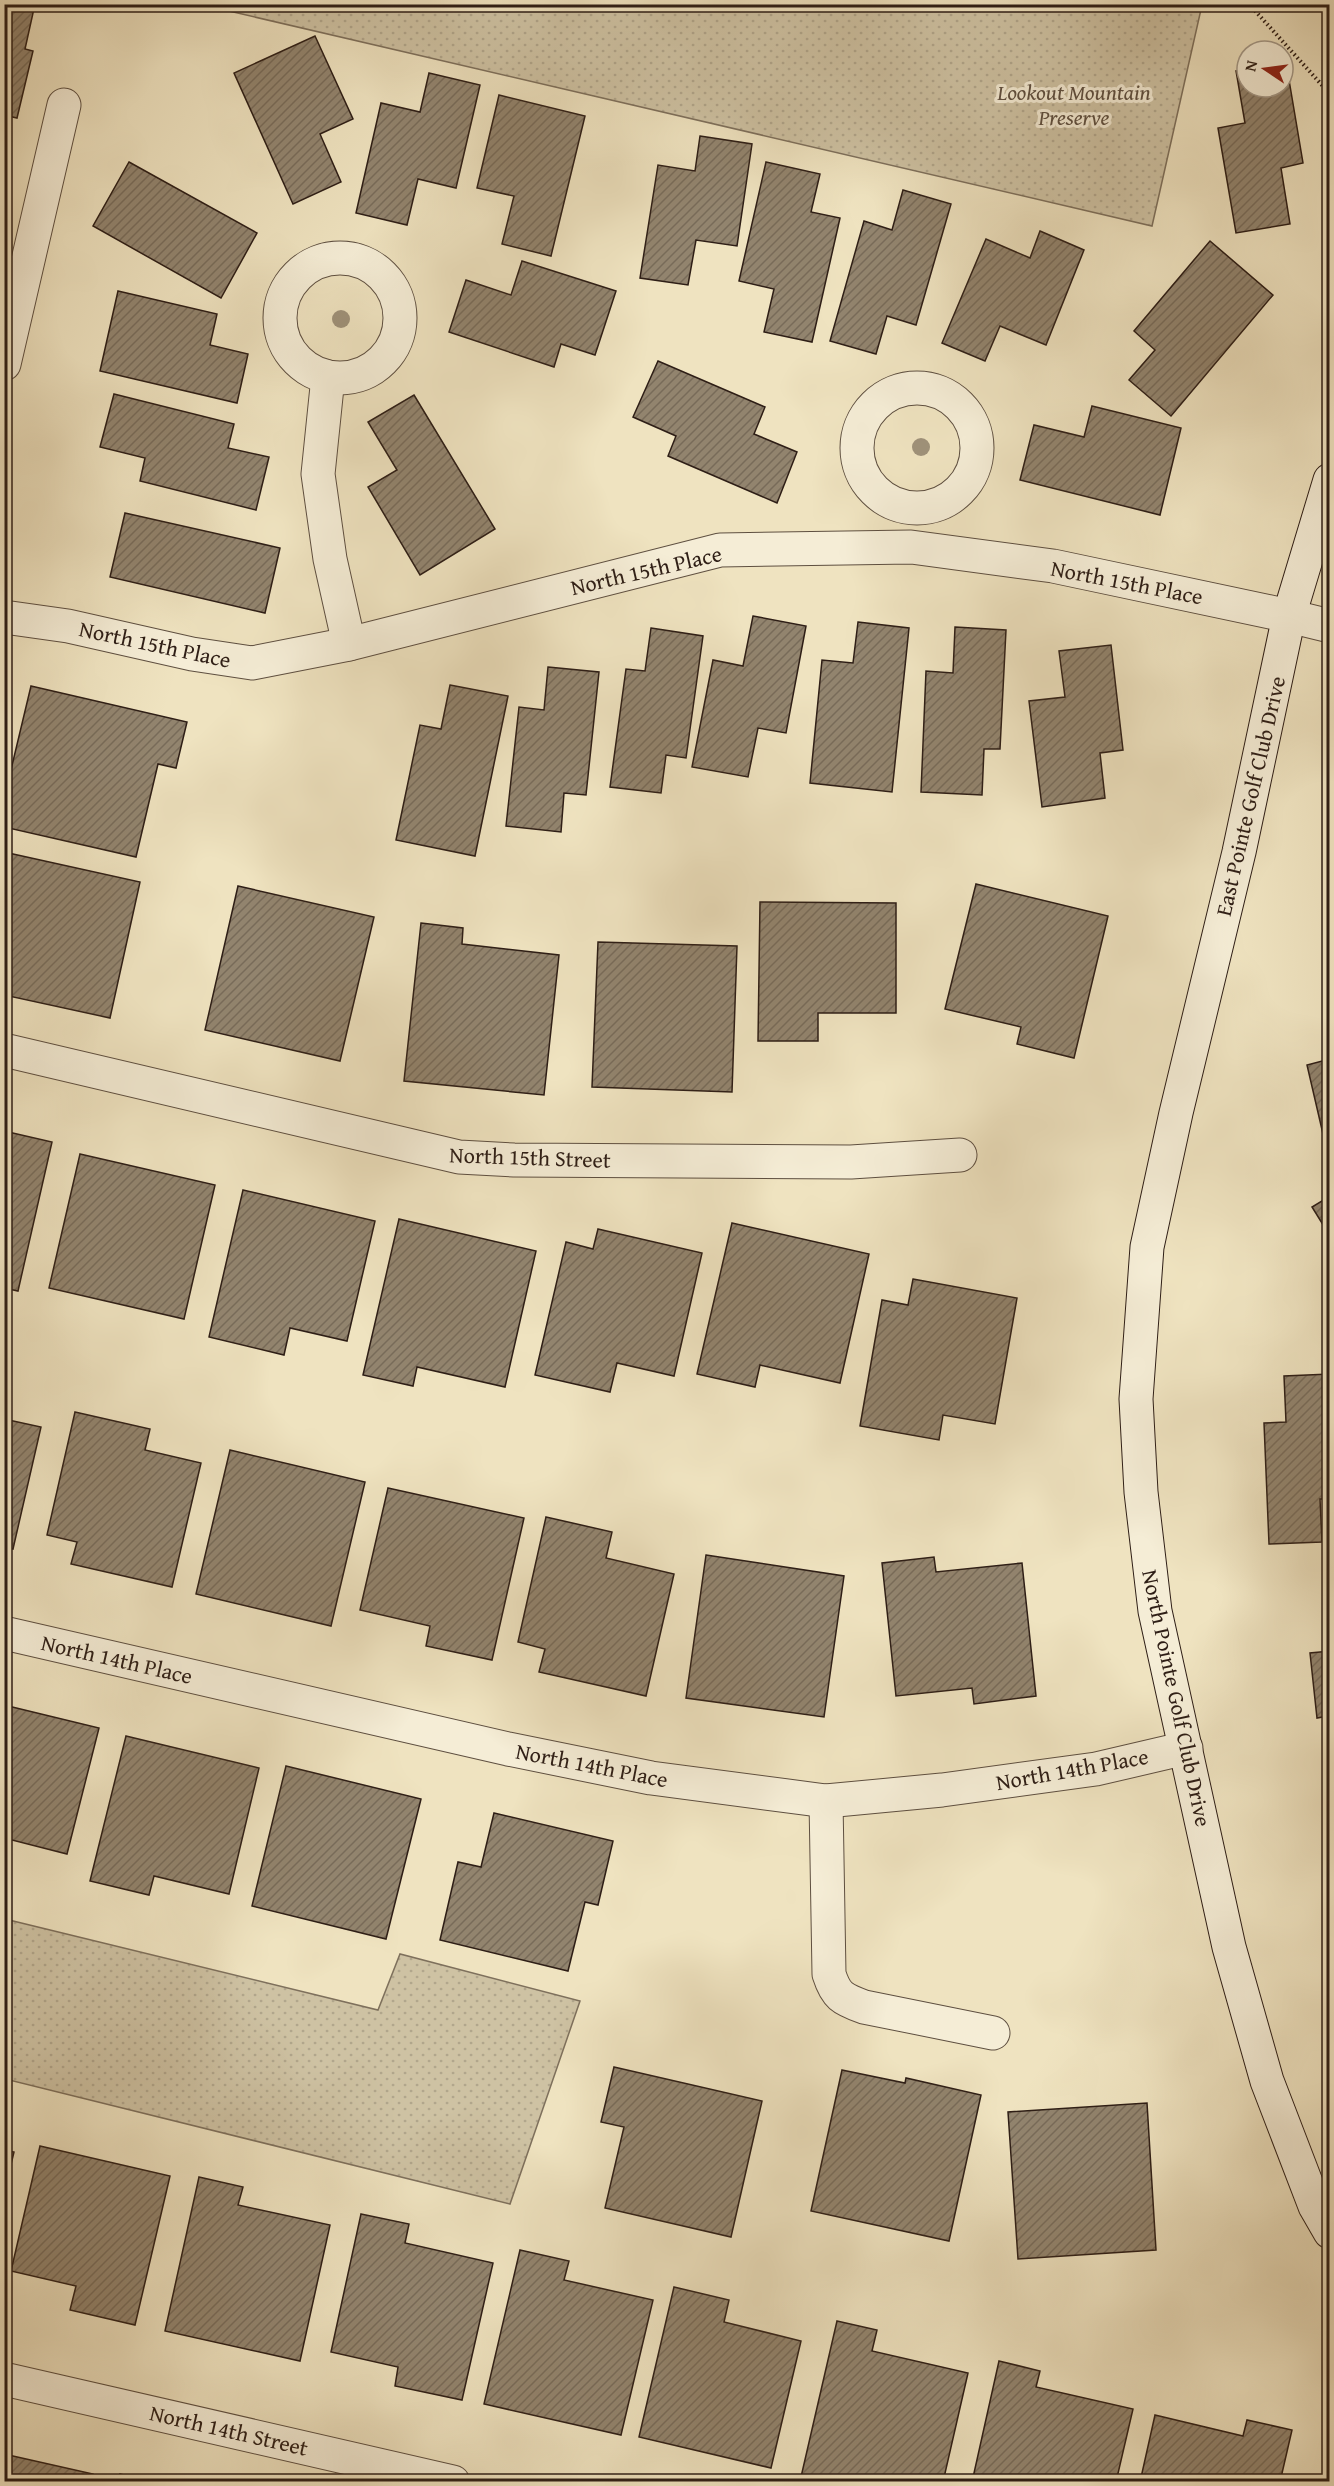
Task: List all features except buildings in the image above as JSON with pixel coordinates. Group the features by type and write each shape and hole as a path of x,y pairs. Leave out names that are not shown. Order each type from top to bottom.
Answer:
{"street":[{"path":"4,364 64,105"},
{"path":"328,377 318,474 330,559 349,644"},
{"name":"East Pointe Golf Club Drive","path":"1176,1113 1239,852 1289,616 1329,480"},
{"path":"911,547 914,509"},
{"name":"North 15th Place","path":"4,617 68,626 192,654 252,663 349,644 720,550 911,547 1053,566 1329,626"},
{"name":"North 15th Street","path":"4,1050 459,1157 514,1160 851,1162 960,1155"},
{"name":"North Pointe Golf Club Drive","path":"1176,1113 1147,1247 1136,1399 1141,1492 1155,1611 1229,1947 1267,2081 1316,2206 1329,2232"},
{"name":"North 14th Place","path":"4,1633 508,1749 596,1767 651,1778 826,1801 942,1790 1096,1769 1186,1748"},
{"path":"826,1801 828,1974 834,1991 845,2000 864,2007 993,2033"},
{"name":"North 14th Street","path":"4,2379 453,2481"}],"path":[{"path":"1249,4 1329,94"}],"green space":[{"name":"Lookout Mountain Preserve","path":"203,5 1202,5 1152,226"},
{"path":"5,1919 378,2010 400,1954 580,2001 510,2204 5,2079"}]}
